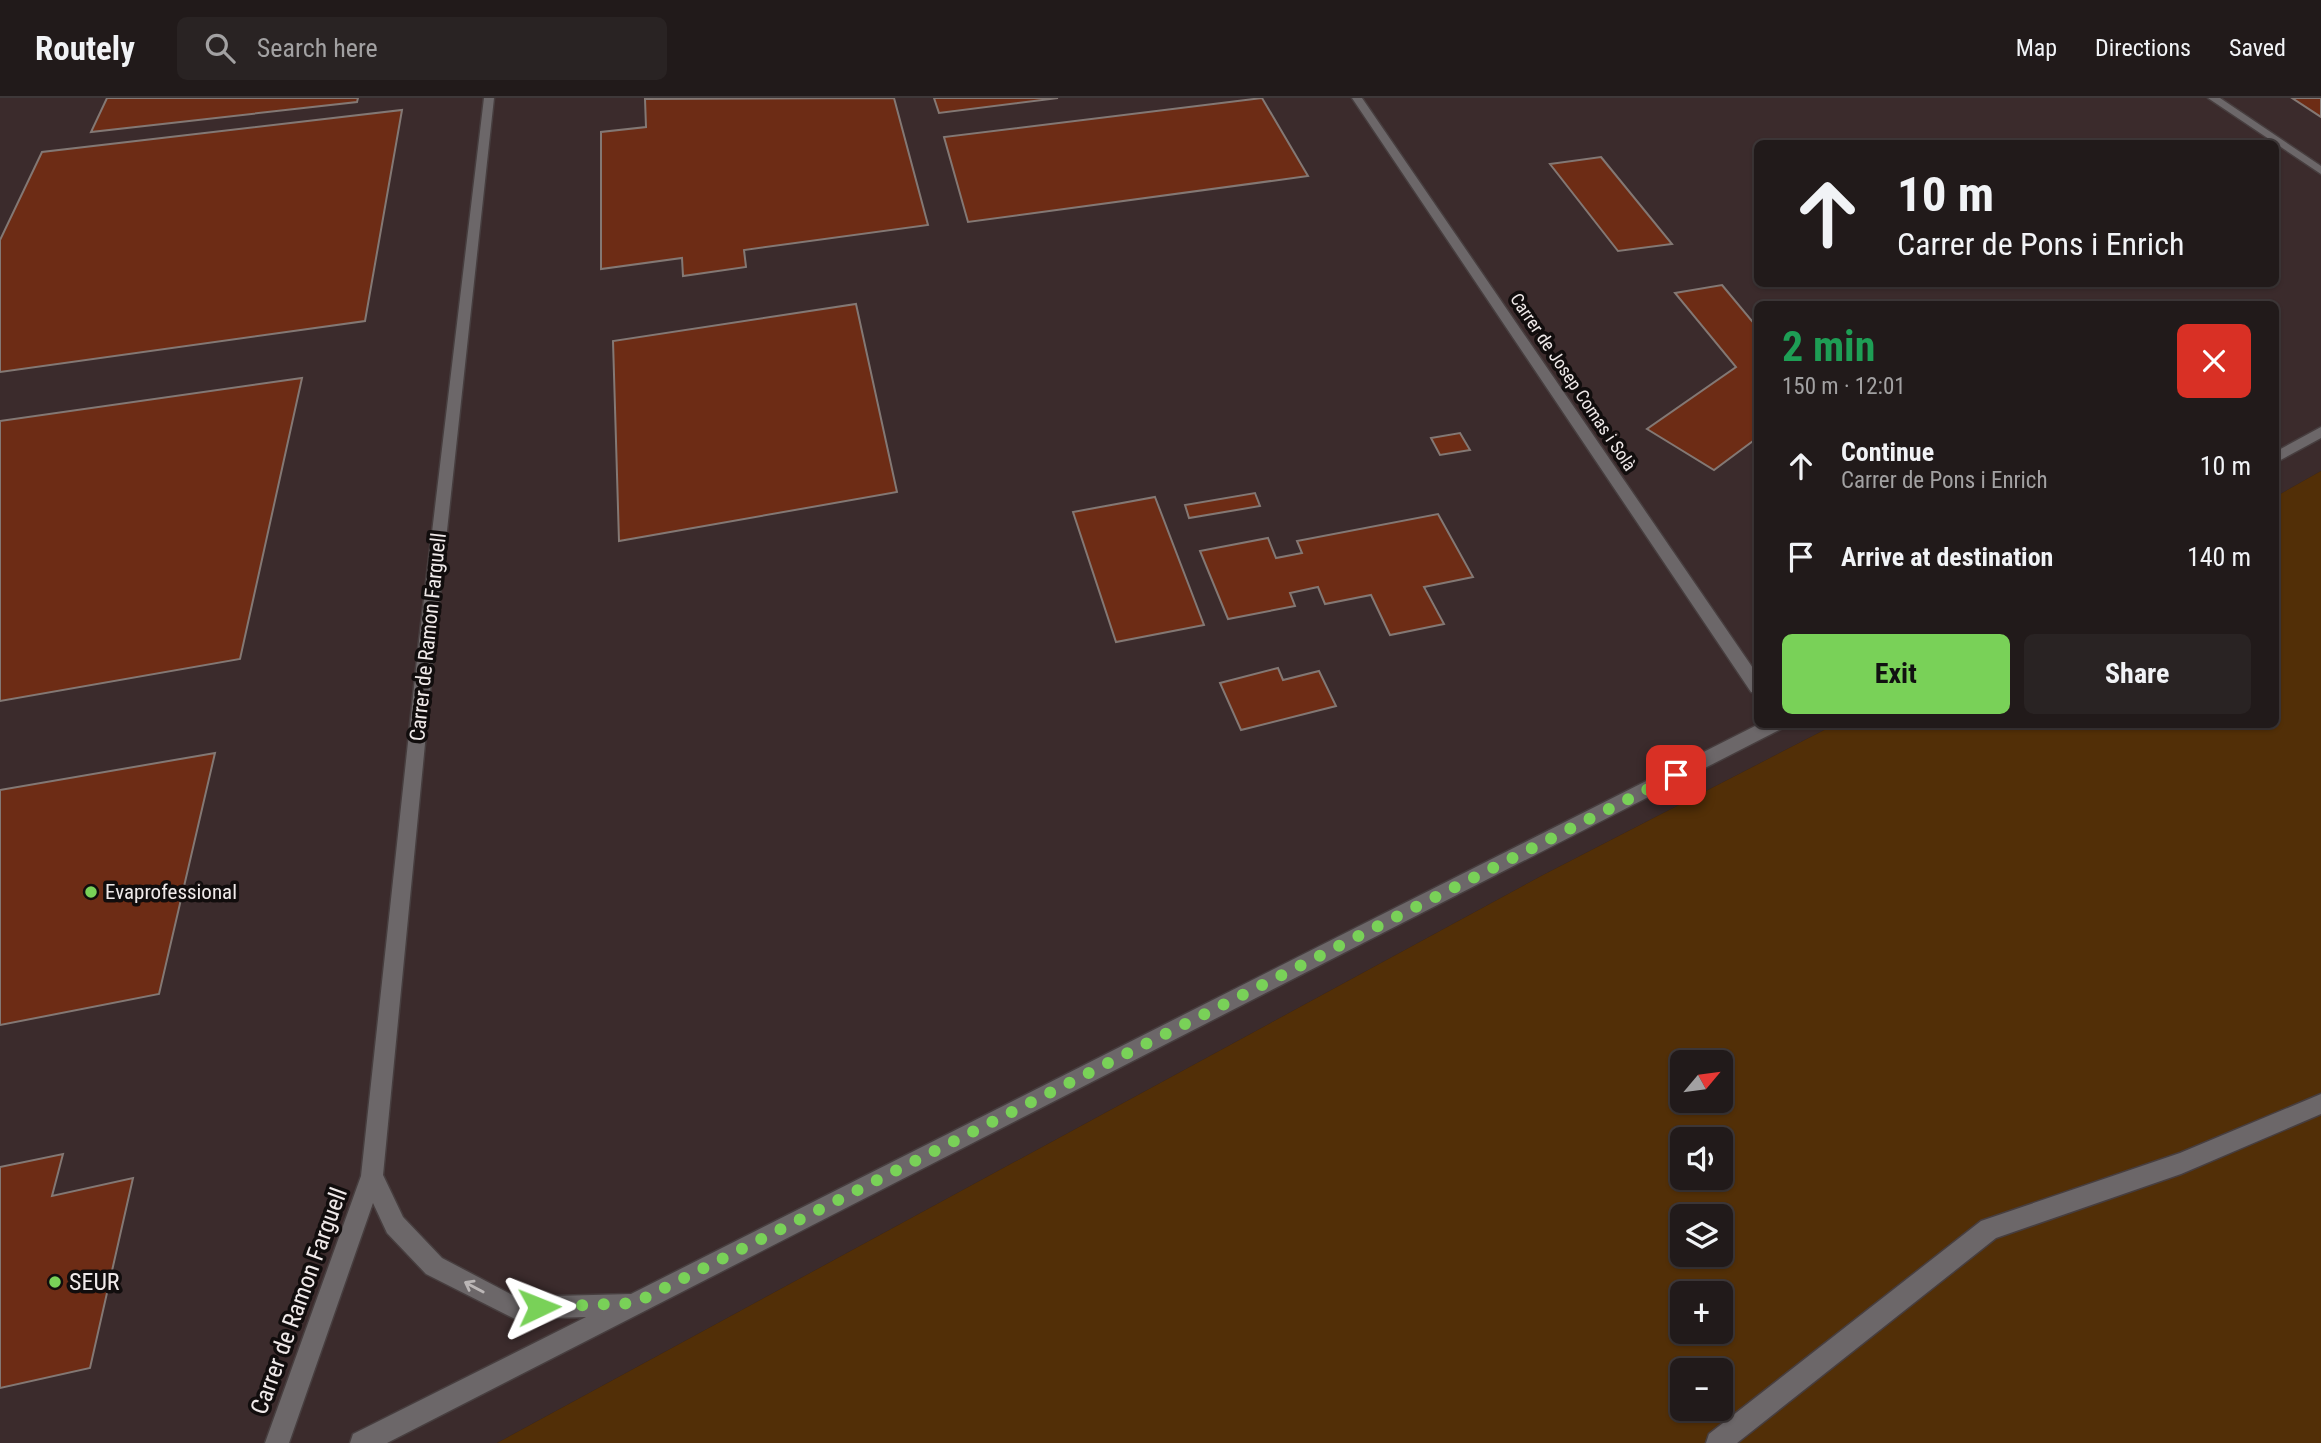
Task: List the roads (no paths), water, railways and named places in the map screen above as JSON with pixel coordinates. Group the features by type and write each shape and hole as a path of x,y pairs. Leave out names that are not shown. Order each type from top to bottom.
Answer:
{"street":[{"name":"Carrer de Ramon Farguell","path":"277,1443 372,1176 425,654 489,98"},
{"name":"Carrer de Josep Comas i Solà","path":"1357,98 1754,683"},
{"path":"2213,98 2275,140"},
{"path":"2279,143 2321,171"},
{"path":"2279,456 2321,432"},
{"path":"362,1443 1767,728"},
{"path":"1718,1443 1989,1229 2181,1163 2321,1104"},
{"name":"Carrer de Ramon Farguell","path":"372,1176 395,1225 434,1266 514,1308 635,1303"}],"place":[{"name":"Evaprofessional","path":"91,892"},
{"name":"SEUR","path":"55,1282"}]}
